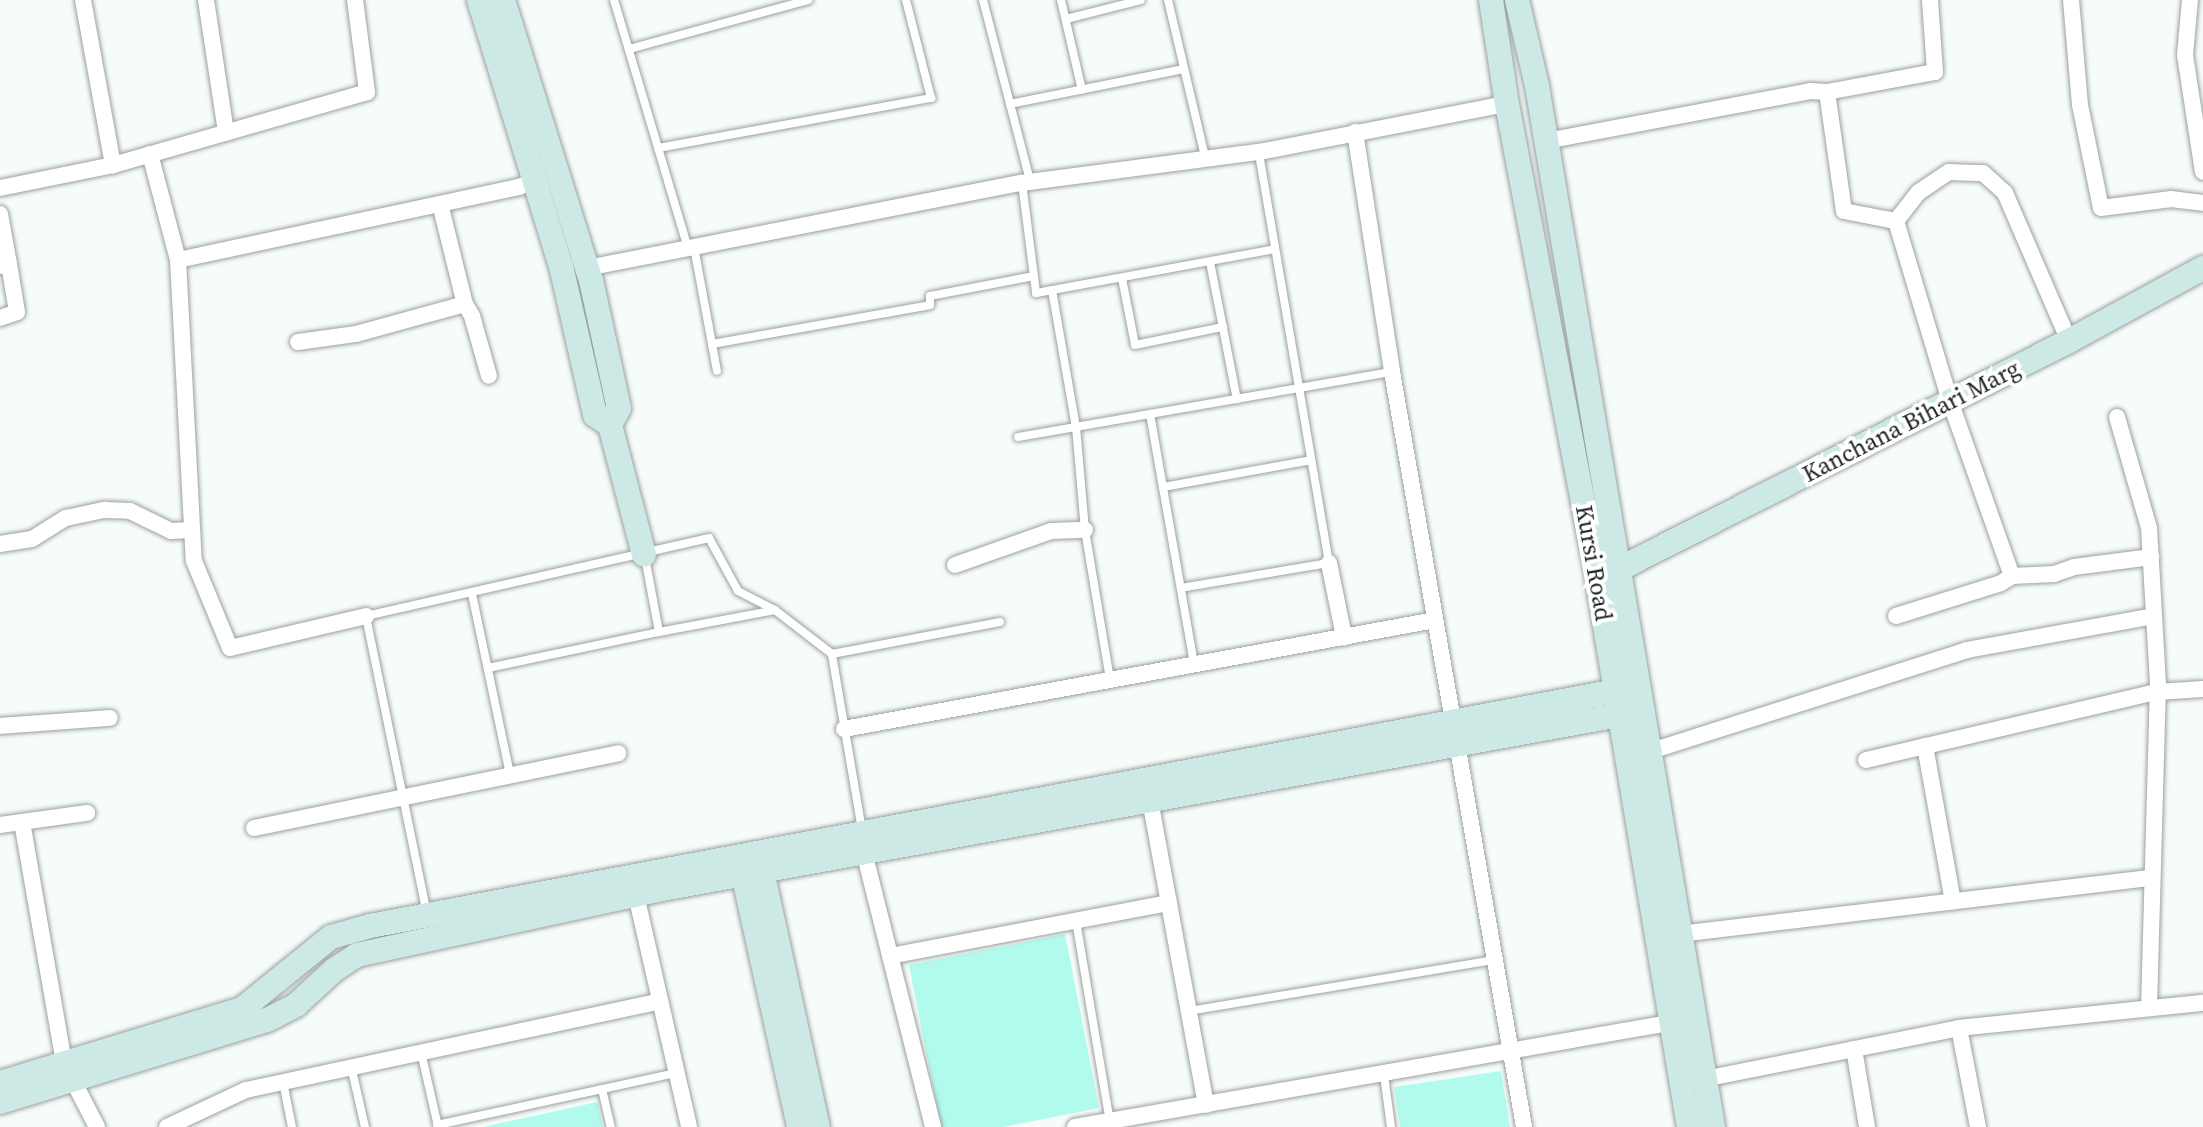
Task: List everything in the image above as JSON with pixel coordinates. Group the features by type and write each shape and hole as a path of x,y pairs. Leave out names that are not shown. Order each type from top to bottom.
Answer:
{"street":[{"path":"83,0 113,165"},
{"path":"206,0 226,133"},
{"path":"0,188 113,165 367,92 355,0"},
{"path":"479,0 561,266 595,415 610,425 644,555"},
{"path":"503,0 587,268 619,408 610,425"},
{"name":"Kursi Road","path":"1491,0 1507,104 1627,689 1682,1021 1704,1079 1713,1127"},
{"name":"Kursi Road","path":"1517,0 1546,141 1617,570 1627,689"},
{"path":"1546,141 1810,91 1827,92 1935,72 1930,0"},
{"path":"2071,0 2080,105 2101,208 2171,199 2203,203"},
{"path":"2190,0 2185,55 2203,172"},
{"path":"1827,92 1844,211 1896,221"},
{"path":"587,268 1026,183 1205,156 1259,152 1507,104"},
{"path":"1355,132 1392,372 1524,1127"},
{"path":"150,154 178,260 194,561 230,648 366,616"},
{"path":"1896,221 1919,192 1949,172 1983,173 2005,193 2069,341"},
{"path":"178,260 519,187 535,180"},
{"path":"440,204 465,304 472,316 489,376"},
{"path":"0,214 4,265 17,312 0,318"},
{"path":"1896,221 1950,401 2012,576"},
{"name":"Kanchana Bihari Marg","path":"1617,570 2203,272"},
{"path":"298,342 356,334 465,304"},
{"path":"2117,417 2149,528 2151,557 2157,692 2149,1008"},
{"path":"0,544 32,539 66,518 105,510 130,511 171,531 192,530"},
{"path":"955,565 1051,531 1085,530"},
{"path":"1896,616 2001,583 2012,576 2054,574 2074,567 2151,557"},
{"path":"1329,563 1344,637"},
{"path":"1648,752 1967,650 2154,616"},
{"path":"844,729 1435,620"},
{"path":"863,841 1150,800 1455,733 1627,689"},
{"path":"1866,760 2157,692 2203,689"},
{"path":"429,927 863,841 1455,733 1631,713"},
{"name":"Kursi Road","path":"1631,713 1648,752 1679,934 1689,1127"},
{"path":"0,726 110,718"},
{"path":"1925,746 1953,901"},
{"path":"254,828 618,753"},
{"path":"1150,800 1206,1105"},
{"path":"0,825 87,813"},
{"path":"22,822 68,1071 97,1127"},
{"path":"863,841 933,1127"},
{"path":"0,1102 68,1071 242,1009 331,937 429,927 636,895 750,863"},
{"path":"750,863 799,1127"},
{"path":"750,863 818,1127"},
{"path":"1679,934 2152,878"},
{"path":"636,895 689,1127"},
{"path":"890,956 1169,903"},
{"path":"167,1127 246,1090 660,1001"},
{"path":"1704,1079 1959,1028 2203,1003"},
{"path":"1075,1127 1682,1021"},
{"path":"1959,1028 1978,1127"},
{"path":"1854,1049 1867,1127"},
{"path":"0,1083 68,1071"}],"lane":[{"path":"614,0 691,247 717,371"},
{"path":"629,49 808,0"},
{"path":"658,148 931,98 906,0"},
{"path":"983,0 1010,104 1026,183 1036,293 1275,249"},
{"path":"1061,0 1082,90"},
{"path":"1066,19 1141,0"},
{"path":"1168,0 1205,156"},
{"path":"1010,104 1184,69"},
{"path":"1181,588 1329,563 1259,152"},
{"path":"1210,262 1237,399"},
{"path":"712,344 930,305 930,296 1034,276"},
{"path":"1122,278 1135,345 1223,327"},
{"path":"1052,290 1076,427 1085,530 1110,680"},
{"path":"1018,437 1392,372"},
{"path":"1150,414 1194,664"},
{"path":"1163,487 1311,460"},
{"path":"429,927 366,616 709,538 738,591 775,610 832,654 863,841"},
{"path":"644,555 659,632"},
{"path":"472,594 510,775"},
{"path":"488,668 775,610"},
{"path":"832,654 1000,622"},
{"path":"1076,921 1110,1121"},
{"path":"1188,1011 1494,960"},
{"path":"421,1052 438,1126 676,1073"},
{"path":"351,1066 365,1127"},
{"path":"1384,1075 1391,1127"},
{"path":"283,1082 292,1127"},
{"path":"602,1089 611,1127"}],"green space":[{"path":"1065,934 1099,1108 1003,1127 941,1127 909,965"},
{"path":"1501,1071 1510,1127 1400,1127 1394,1087"},
{"path":"597,1102 603,1127 483,1127"}]}
